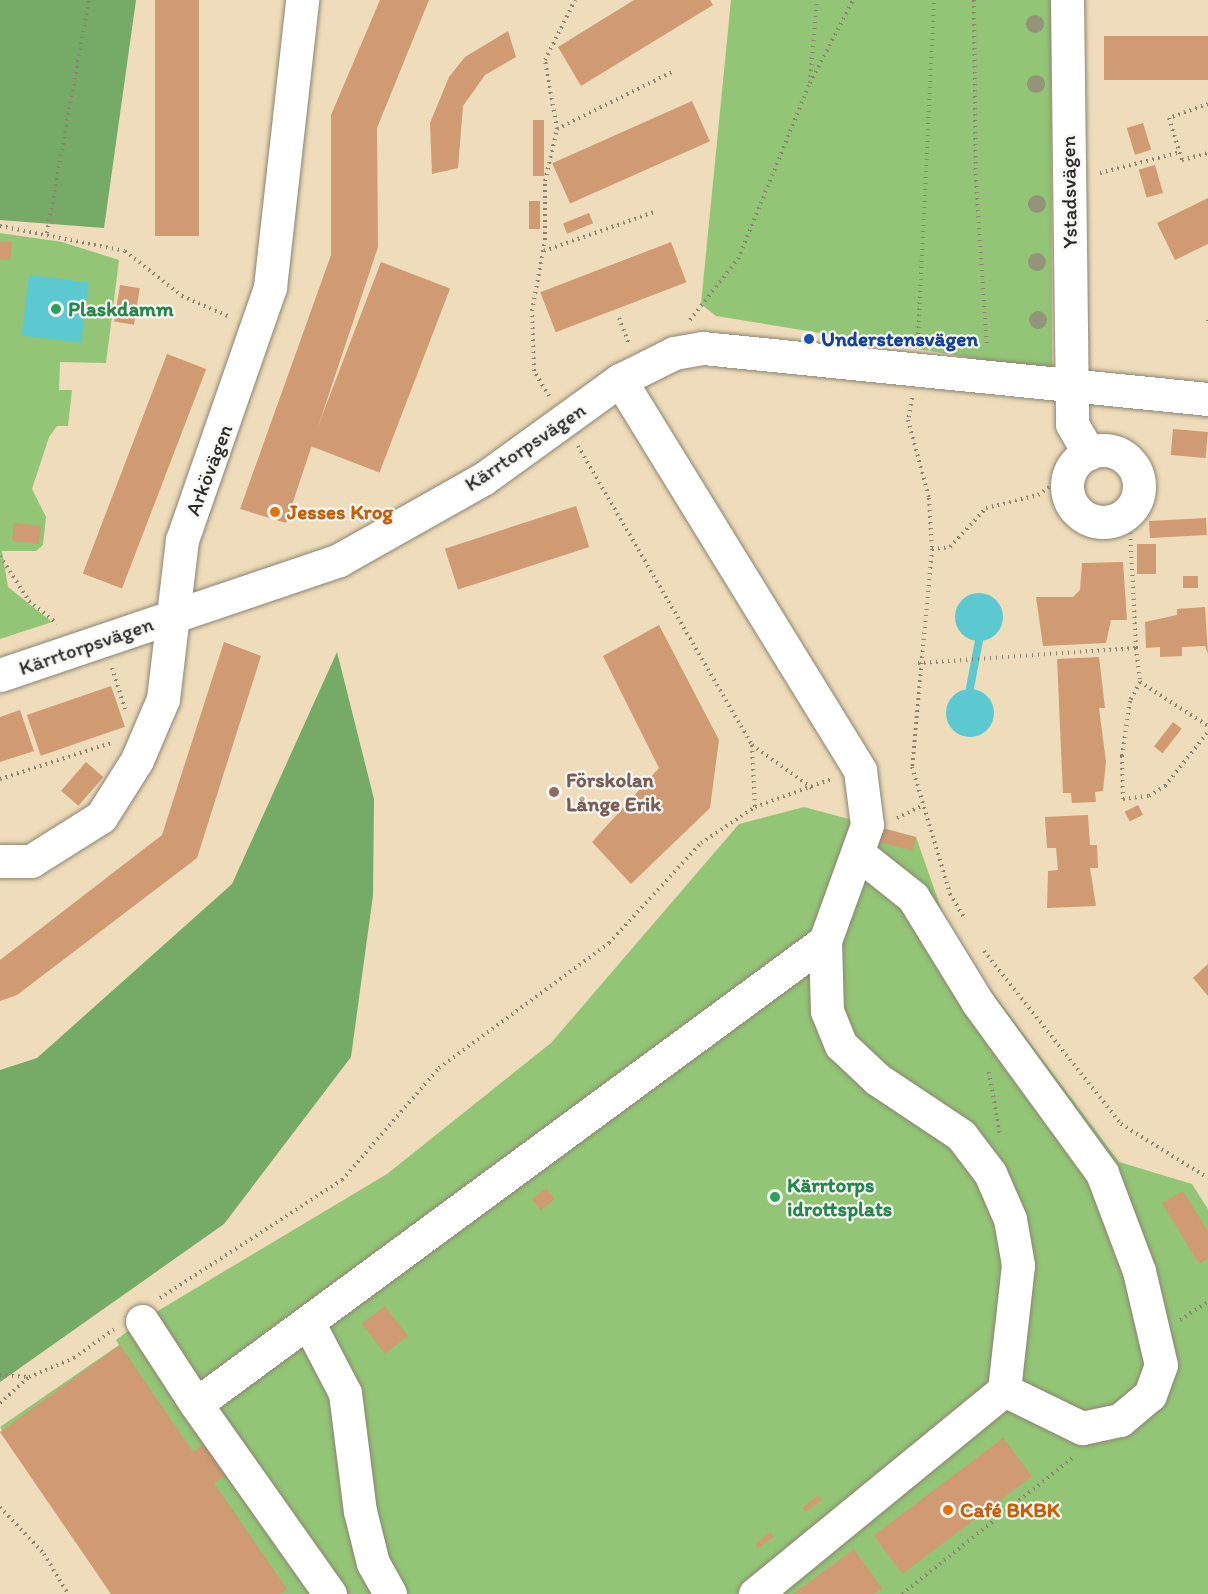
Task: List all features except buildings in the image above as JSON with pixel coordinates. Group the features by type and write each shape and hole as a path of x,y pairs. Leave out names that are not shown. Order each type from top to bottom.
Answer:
{"street":[{"name":"Arkövägen","path":"0,861 31,861 101,817 142,733 163,699 169,617 182,540 258,329 270,287 302,0"},
{"name":"Ystadsvägen","path":"1067,0 1072,384"},
{"name":"Kärrtorpsvägen","path":"0,675 339,560 483,479 620,380 652,361 703,348 989,379 1072,384"},
{"path":"620,380 860,770 868,811 859,854 825,941 827,1011 841,1045 877,1078 961,1135 990,1173 1010,1219 1018,1265 1004,1390 755,1594"},
{"path":"1079,463 1119,454 1135,469 1139,491 1129,512 1107,522 1084,516 1069,497 1079,463 1072,424 1072,384 1208,399"},
{"path":"859,854 913,897 978,1003 1082,1140 1119,1210 1139,1270 1161,1365 1150,1395 1119,1420 1082,1428 1004,1390"},
{"path":"196,1404 825,941"},
{"path":"138,1316 196,1404 330,1594"},
{"path":"309,1322 345,1393 360,1511 373,1563 390,1594"}],"path":[{"path":"47,233 89,0"},
{"path":"575,0 568,2 545,60 557,129 545,181 543,252 532,311 534,371 752,745 813,789"},
{"path":"810,83 817,0"},
{"path":"685,325 738,259 810,83 854,0"},
{"path":"934,0 916,371 908,420 929,498 932,549 918,663 912,767 950,894 968,923"},
{"path":"974,0 976,180 989,379"},
{"path":"557,129 672,72"},
{"path":"1208,104 1169,118 1177,153 1182,160 1208,153"},
{"path":"1068,175 1096,174 1177,153"},
{"path":"543,252 654,212"},
{"path":"0,226 47,233 125,251 182,296 258,329"},
{"path":"619,318 631,348"},
{"path":"932,549 950,547 986,508 1038,495 1079,463"},
{"path":"1129,512 1140,682 1130,701 1123,799 1149,796 1165,786 1208,732"},
{"path":"0,556 28,601 68,633 89,646 142,733 0,779"},
{"path":"918,663 1136,648"},
{"path":"1140,682 1208,726"},
{"path":"0,1403 29,1377 74,1358 342,1180 439,1068 609,943 701,843 755,807 752,745"},
{"path":"979,943 1121,1124 1208,1178"},
{"path":"987,1065 1002,1142"},
{"path":"0,1375 29,1377"},
{"path":"902,1594 1083,1449"},
{"path":"0,1507 44,1554 68,1594"}],"green space":[{"path":"0,0 136,0 104,228 0,220"},
{"path":"731,0 1051,0 1052,371 716,316 701,304"},
{"path":"0,233 62,242 119,260 106,363 60,362 59,390 72,390 68,426 57,426 49,437 32,489 46,517 43,545 36,551 2,551 8,587 52,622 0,639"},
{"path":"337,652 374,799 373,895 351,1057 224,1224 0,1382 0,1070 37,1058 232,884"},
{"name":"Kärrtorps idrottsplats","path":"804,807 916,837 951,937 1119,1162 1192,1184 1208,1209 1208,1594 111,1594 0,1427 119,1345 116,1340 141,1321 387,1174 551,1043 739,824"}],"water":[{"name":"Plaskdamm","path":"29,275 89,282 81,343 22,336"},
{"path":"974,593 984,593 996,600 1003,612 1003,622 996,634 984,641 974,641 959,630 955,622 955,612 966,597"},
{"path":"965,689 975,689 987,696 994,708 994,718 987,730 975,737 965,737 950,726 946,718 946,708 957,693"}],"waterway":[{"path":"970,688 979,641"}],"place":[{"name":"Plaskdamm","path":"56,309"},
{"name":"Understensvägen","path":"809,339"},
{"name":"Jesses Krog","path":"275,512"},
{"name":"Förskolan Långe Erik","path":"554,792"},
{"name":"Kärrtorps idrottsplats","path":"775,1197"},
{"name":"Café BKBK","path":"948,1510"}]}
